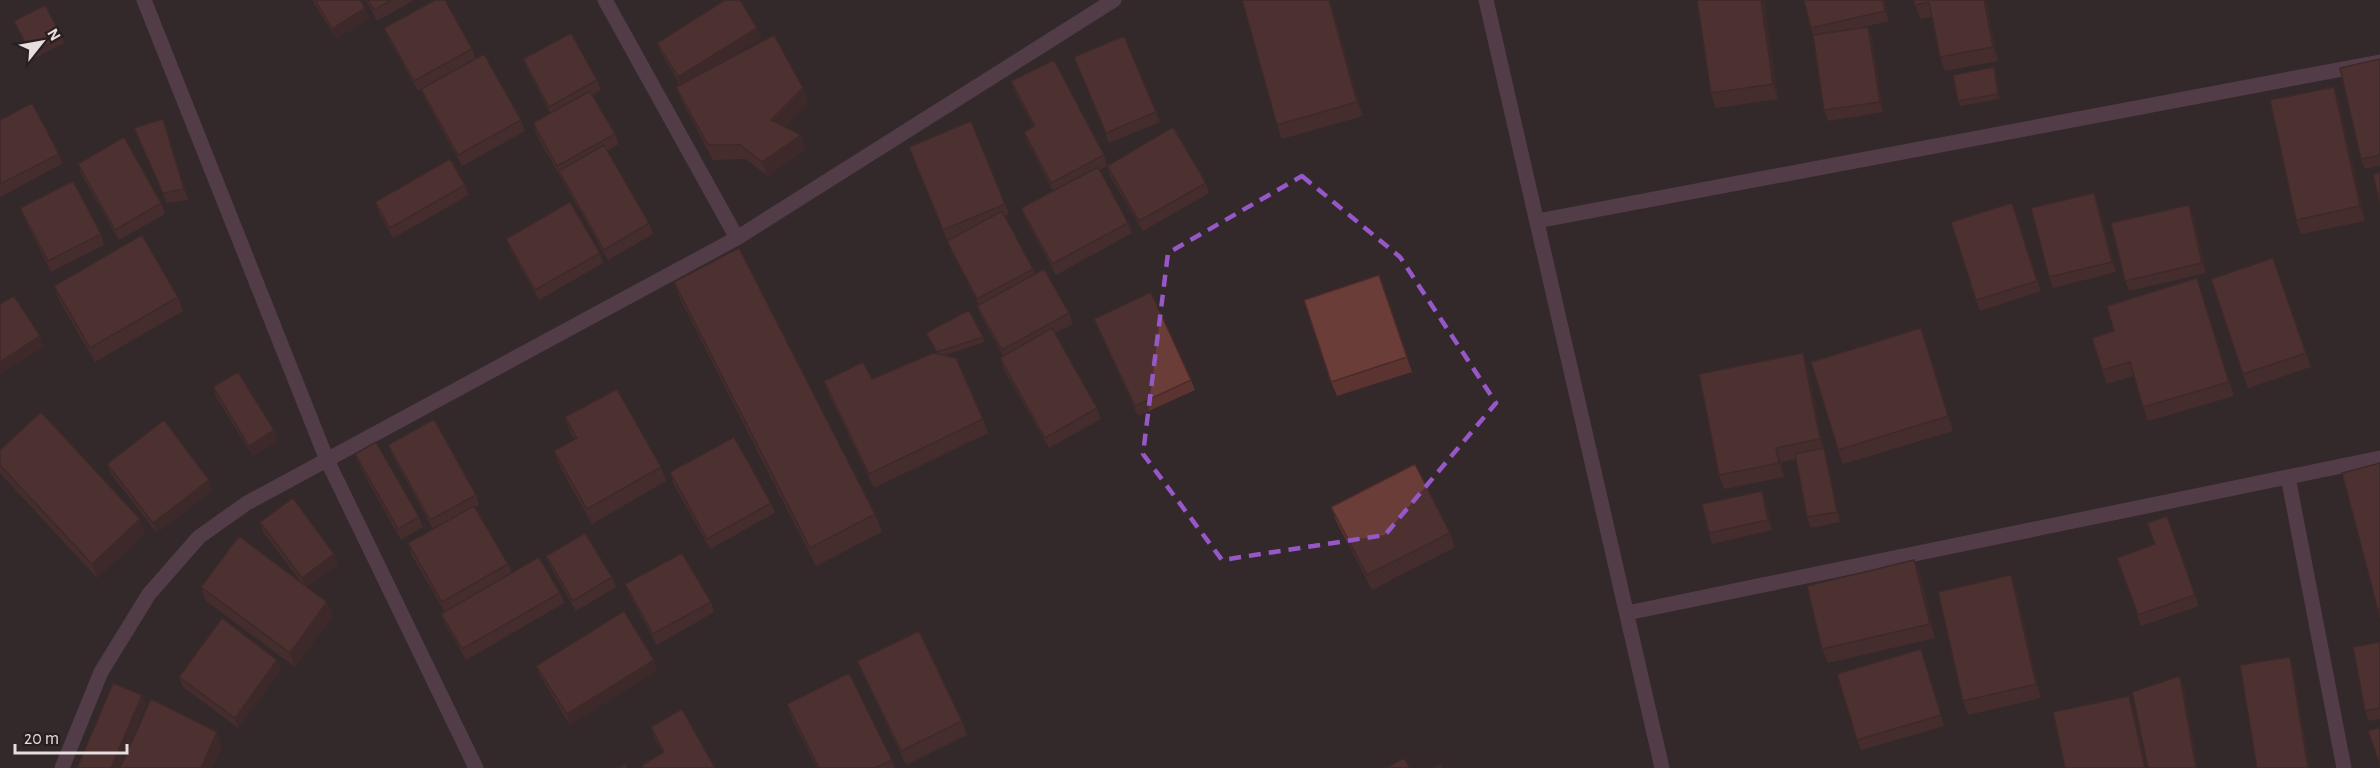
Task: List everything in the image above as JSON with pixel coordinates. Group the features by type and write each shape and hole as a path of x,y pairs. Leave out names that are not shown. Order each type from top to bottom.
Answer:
{"street":[{"path":"144,0 327,460 476,768"},
{"path":"605,0 737,238"},
{"path":"62,768 101,672 149,594 199,537 247,503 737,238 1114,0"},
{"path":"1486,0 1662,768"},
{"path":"1537,221 2380,62"},
{"path":"1627,613 2380,458"},
{"path":"2288,477 2344,768"}],"highlighted area":[{"path":"1302,176 1400,257 1496,403 1385,535 1222,560 1143,454 1168,253"}],"building":[{"path":"315,0 360,0 365,8 332,29"},
{"path":"368,0 392,0 374,10"},
{"path":"435,0 445,0 472,49 414,81 384,28"},
{"path":"725,0 740,0 757,28 678,77 657,43"},
{"path":"1242,0 1329,0 1357,102 1277,125"},
{"path":"1697,0 1761,0 1773,84 1711,93"},
{"path":"1804,0 1883,0 1885,11 1811,28"},
{"path":"1914,0 1984,0 1993,47 1940,57 1929,2 1914,5"},
{"path":"45,5 62,37 31,54 14,21"},
{"path":"1868,27 1880,102 1824,110 1813,35"},
{"path":"571,33 597,80 549,107 523,59"},
{"path":"774,35 803,88 771,120 801,135 762,162 740,145 708,145 676,87"},
{"path":"1124,36 1156,112 1106,133 1074,57"},
{"path":"484,54 521,120 458,155 421,89"},
{"path":"2380,59 2380,155 2361,159 2340,68"},
{"path":"1054,60 1104,155 1051,183 1024,132 1035,126 1011,81"},
{"path":"1994,67 1998,94 1958,101 1953,75"},
{"path":"2334,87 2360,206 2296,220 2270,100"},
{"path":"590,91 615,134 557,166 533,123"},
{"path":"32,103 59,154 0,184 0,120"},
{"path":"163,119 184,189 163,193 134,128"},
{"path":"971,121 1005,204 943,230 909,147"},
{"path":"1173,127 1206,183 1139,221 1107,166"},
{"path":"124,137 161,203 115,230 78,164"},
{"path":"604,145 649,223 604,250 559,171"},
{"path":"450,159 465,185 390,228 375,202"},
{"path":"1098,167 1128,223 1052,264 1021,208"},
{"path":"2380,172 2380,203 2373,175"},
{"path":"73,181 101,234 48,261 20,208"},
{"path":"2094,193 2112,262 2049,277 2031,208"},
{"path":"570,202 600,253 535,290 506,239"},
{"path":"2012,203 2037,281 1976,300 1951,222"},
{"path":"2189,205 2202,263 2125,281 2111,223"},
{"path":"1002,211 1033,269 977,299 947,241"},
{"path":"142,235 178,297 90,348 54,286"},
{"path":"739,248 875,514 810,548 674,282"},
{"path":"2273,258 2306,353 2243,374 2211,279"},
{"path":"1044,269 1069,313 1002,350 977,306"},
{"path":"1379,275 1407,357 1331,382 1304,300"},
{"path":"2197,278 2229,382 2143,407 2130,362 2102,370 2092,338 2114,331 2107,306"},
{"path":"1151,292 1191,380 1135,406 1094,319"},
{"path":"14,296 40,336 0,362 0,304"},
{"path":"969,310 983,337 937,352 926,333"},
{"path":"1052,328 1097,408 1045,438 1000,358"},
{"path":"1921,328 1948,416 1838,450 1811,362"},
{"path":"933,353 956,358 983,419 869,474 824,381 863,362 872,379"},
{"path":"1803,353 1820,439 1776,448 1779,463 1719,475 1699,374"},
{"path":"238,372 274,430 249,446 213,387"},
{"path":"617,389 661,467 587,509 554,451 577,438 565,417"},
{"path":"41,412 140,519 92,564 0,465 0,450"},
{"path":"434,419 476,495 430,520 388,445"},
{"path":"164,420 209,480 153,523 107,464"},
{"path":"734,437 771,503 707,539 670,472"},
{"path":"376,442 419,517 398,529 355,454"},
{"path":"1824,448 1837,512 1807,517 1795,454"},
{"path":"2380,463 2380,618 2342,473"},
{"path":"1415,464 1450,533 1367,575 1331,507"},
{"path":"1762,491 1768,520 1709,533 1702,504"},
{"path":"293,498 334,554 302,578 260,522"},
{"path":"474,506 508,564 442,602 408,543"},
{"path":"2167,516 2195,595 2138,615 2117,558 2155,544 2147,523"},
{"path":"585,533 612,577 573,601 546,556"},
{"path":"239,536 327,602 290,653 201,587"},
{"path":"682,553 711,602 653,634 625,584"},
{"path":"539,557 560,593 462,649 441,614"},
{"path":"1914,560 1930,624 1822,649 1807,586"},
{"path":"2011,575 2036,684 1963,701 1938,592"},
{"path":"624,611 654,660 567,714 536,666"},
{"path":"222,618 277,660 235,718 179,677"},
{"path":"919,631 962,721 901,751 857,661"},
{"path":"2380,642 2380,708 2365,711 2353,647"},
{"path":"1921,649 1941,715 1857,740 1837,674"},
{"path":"2290,657 2308,768 2257,768 2240,665"},
{"path":"849,673 892,760 875,768 819,768 787,704"},
{"path":"2180,676 2196,768 2148,768 2132,692"},
{"path":"113,683 142,695 111,768 77,768"},
{"path":"2129,696 2145,768 2065,768 2053,712"},
{"path":"151,699 217,732 201,768 120,768"},
{"path":"682,709 715,768 643,768 642,765 664,752 651,727"},
{"path":"2380,727 2380,765 2368,731"},
{"path":"1404,758 1410,768 1386,768"}]}
